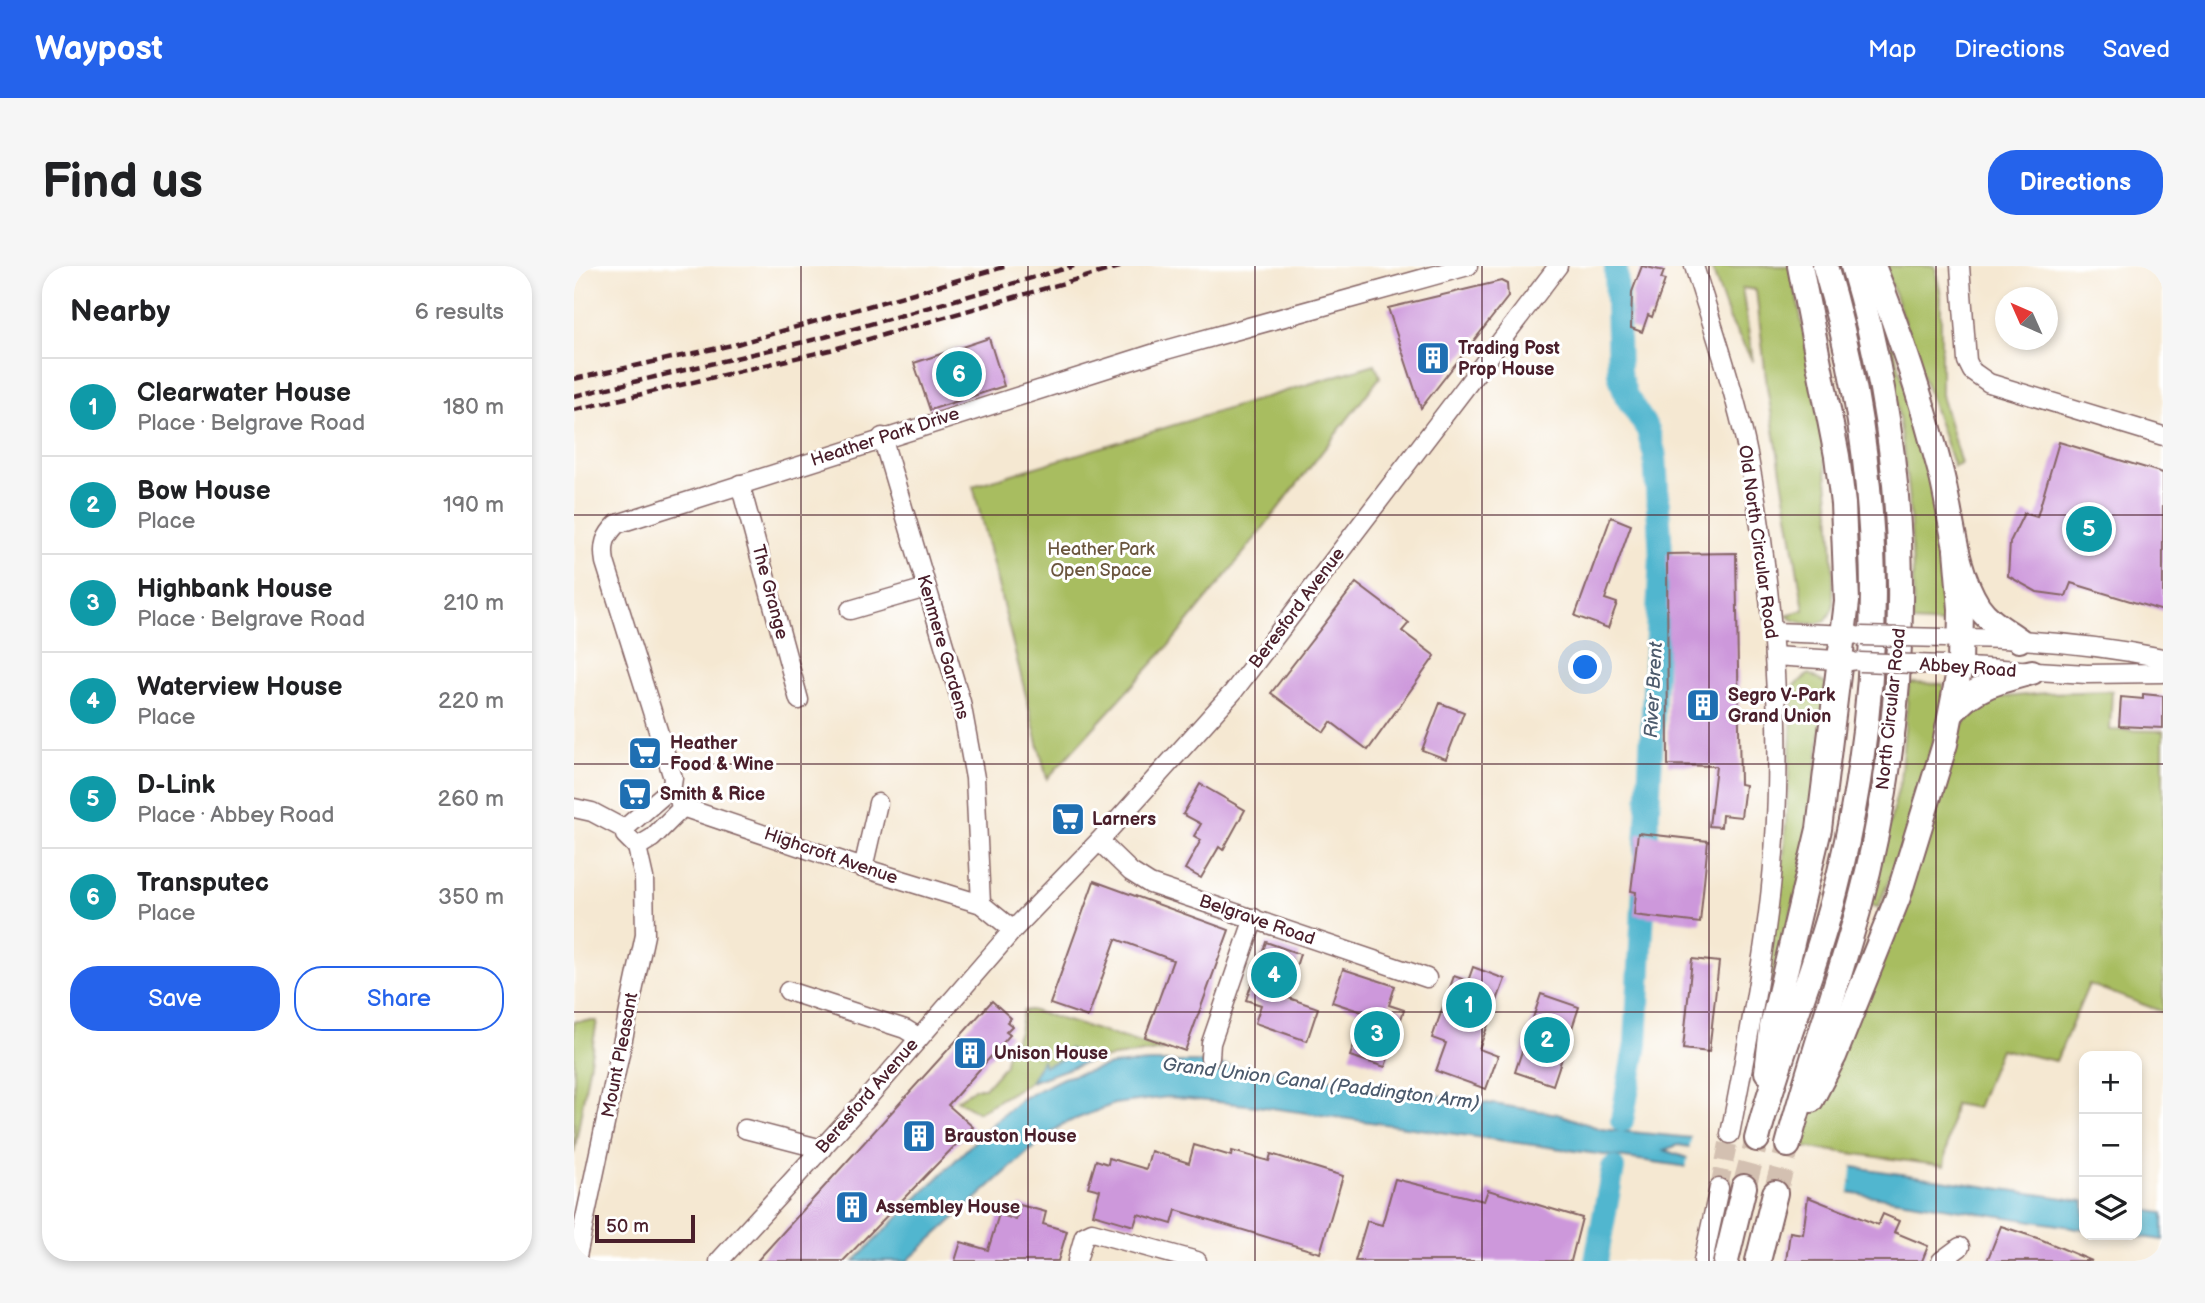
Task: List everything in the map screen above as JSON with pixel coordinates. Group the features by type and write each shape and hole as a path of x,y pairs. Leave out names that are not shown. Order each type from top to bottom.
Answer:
{"highway":[{"path":"1800,266 1837,456 1843,504 1847,602 1852,635 1851,661"},
{"name":"North Circular Road","path":"1825,266 1849,352 1865,443 1874,577 1871,679 1864,752 1840,872 1821,942 1758,1136 1772,1027 1801,915 1851,661"},
{"name":"North Circular Road","path":"1853,266 1874,343 1892,442 1901,590 1897,679 1886,779 1861,898 1788,1145 1834,1056 1898,897 1952,713"},
{"path":"1873,266 1893,316 1932,441 1956,550 1978,606 2019,640"},
{"path":"1952,713 1956,550"},
{"path":"1952,713 1964,698 1981,688 2032,672"},
{"path":"1726,1261 1744,1187"},
{"path":"1758,1261 1775,1193"}],"street":[{"name":"Heather Park Drive","path":"671,792 673,778 647,702 602,547 607,534 617,524 882,437 1155,352 1468,266"},
{"name":"Old North Circular Road","path":"1694,266 1733,393 1753,479 1774,656 1777,793 1766,934 1730,1134"},
{"path":"1960,266 1967,361 1972,371 1989,383 2163,436"},
{"name":"Beresford Avenue","path":"719,1261 822,1149 1013,930 1099,841 1233,692 1551,268"},
{"name":"Kenmere Gardens","path":"882,437 961,702 975,778 981,904"},
{"name":"The Grange","path":"740,484 799,700"},
{"path":"850,610 926,588"},
{"name":"Abbey Road","path":"1773,632 2019,640 2126,651 2163,658"},
{"name":"Abbey Road","path":"1774,656 2032,672 2163,673"},
{"path":"671,792 679,798 682,807 666,827 637,847 625,835 624,829 653,800 671,792"},
{"path":"863,868 878,803"},
{"name":"Highcroft Avenue","path":"682,807 863,868 981,904"},
{"path":"574,808 592,812 624,829"},
{"name":"Belgrave Road","path":"1099,841 1131,872 1150,884 1427,978"},
{"name":"Mount Pleasant","path":"576,1261 645,935 644,878 637,847"},
{"path":"981,904 1013,930"},
{"path":"1210,1058 1211,1043 1254,918"},
{"path":"788,991 905,1029 918,1037"},
{"path":"746,1129 822,1149"},
{"path":"1703,1261 1719,1188"},
{"path":"1077,1261 1084,1236 1092,1232 1197,1261"},
{"path":"1941,1261 1960,1247"}],"green space":[{"path":"1711,266 1791,266 1815,393 1827,478 1833,608 1826,621 1805,623 1786,615 1804,610 1767,387 1756,290 1742,288 1753,362 1730,320"},
{"path":"1885,266 1935,266 1941,296 1941,395 1961,464 1954,467"},
{"path":"1893,346 1934,486 1942,526 1948,564 1949,597 1945,624 1913,622 1908,485 1887,348"},
{"name":"Heather Park Open Space","path":"1375,364 1380,377 1232,568 1171,643 1047,779 973,486"},
{"path":"1809,674 1826,684 1806,859 1761,1022 1784,854 1794,686"},
{"path":"1909,683 1943,684 1944,704 1901,850 1878,907 1870,905 1900,781"},
{"path":"2112,691 2110,730 2163,731 2163,1012 2089,984 2056,1061 2000,1049 1977,1108 1954,1104 1944,1166 1788,1145 1946,744 1986,699 2046,693"},
{"path":"1030,1010 1164,1050 1093,1060 1030,1082 978,1112 957,1100 976,1088 985,1088 1005,1065 1006,1056 1019,1032 1023,1011"},
{"path":"574,1021 597,1021 574,1153"}],"water":[{"path":"1069,1049 1093,1060 1030,1082 1042,1060 1044,1066 1072,1056"},
{"name":"Grand Union Canal (Paddington Arm)","path":"1150,1062 1195,1062 1290,1073 1558,1114 1601,1129 1692,1138 1835,1161 1853,1167 2079,1200 2079,1228 1675,1165 1257,1106 1168,1097 1114,1104 1063,1124 1029,1151 907,1261 854,1261 989,1127 1021,1099 1063,1078 1111,1065","holes":["1678,1145 1839,1172 1850,1181 1687,1158 1664,1150"]},
{"path":"2142,1210 2163,1213 2163,1240 2142,1237"}],"pier":[{"path":"1692,1134 1853,1163 1848,1197 1686,1170 1688,1155 1845,1178 1689,1150"}],"building":[{"path":"1642,266 1664,271 1661,279 1665,280 1652,317 1648,315 1642,332 1631,328 1632,292"},
{"name":"Trading Post Prop House","path":"1501,281 1507,284 1508,297 1421,408 1388,308"},
{"path":"989,338 1004,386 930,410 914,363"},
{"path":"2059,442 2163,473 2163,611 2071,583 2066,596 2037,592 2008,576 2010,542 2024,513 2037,517"},
{"path":"1611,517 1631,525 1605,599 1617,603 1608,628 1575,616"},
{"name":"Segro V-Park Grand Union","path":"1736,553 1740,784 1745,785 1741,817 1722,815 1721,827 1709,826 1716,766 1668,765 1667,554"},
{"path":"1356,583 1409,623 1402,631 1435,656 1368,750 1331,722 1324,732 1271,693"},
{"path":"2143,694 2163,696 2163,728 2119,726 2121,697 2143,699"},
{"path":"1440,703 1464,712 1446,759 1422,750"},
{"path":"1200,784 1245,810 1223,850 1219,847 1201,878 1185,869 1201,840 1194,836 1201,824 1183,814"},
{"path":"1638,833 1708,841 1700,923 1634,915 1636,892 1631,891"},
{"path":"1094,881 1229,930 1185,1051 1145,1037 1173,960 1116,939 1088,1017 1050,1004"},
{"path":"1266,942 1300,954 1286,997 1318,1008 1307,1041 1255,1023 1261,1005 1246,1000"},
{"path":"1692,959 1719,962 1709,1052 1683,1049"},
{"path":"1473,967 1505,979 1479,1049 1498,1056 1486,1089 1436,1071 1446,1043 1432,1038 1454,976 1468,981"},
{"path":"1343,969 1395,986 1389,1005 1404,1010 1385,1067 1350,1056 1365,1013 1332,1002"},
{"path":"1541,994 1579,1007 1553,1085 1515,1072"},
{"path":"992,1001 1011,1018 1007,1022 1012,1026 1006,1032 1010,1035 948,1105 973,1127 843,1261 757,1261"},
{"path":"1194,1145 1231,1156 1232,1151 1269,1161 1271,1154 1343,1176 1320,1253 1176,1210 1172,1224 1138,1214 1134,1226 1093,1214 1100,1190 1088,1187 1096,1160 1108,1164 1109,1158 1146,1169 1151,1151 1189,1163"},
{"path":"1395,1179 1484,1201 1488,1190 1582,1218 1571,1261 1355,1261 1367,1221 1382,1225"},
{"path":"1808,1197 1878,1225 1883,1214 1899,1221 1894,1232 1928,1246 1922,1261 1786,1261 1790,1232 1803,1234"},
{"path":"1020,1205 1046,1212 1043,1224 1067,1231 1058,1261 955,1261 961,1242 988,1250 999,1214 1016,1220"},
{"path":"2001,1226 2040,1239 2092,1261 1987,1261"}],"waterway":[{"name":"River Brent","path":"1616,266 1619,373 1626,396 1648,430 1655,456 1661,556 1636,1044 1622,1120"},
{"name":"River Brent","path":"1596,1261 1613,1168"}],"tunnel":[{"path":"1719,1188 1730,1134"},
{"path":"1744,1187 1757,1139"},
{"path":"1775,1193 1788,1145"}],"railway":[{"path":"574,379 737,344 1007,266"},
{"path":"574,396 825,337 1074,266"},
{"path":"574,410 834,349 1123,266"}],"place":[{"name":"Trading Post Prop House","path":"1433,358"},
{"name":"Transputec","path":"959,374"},
{"name":"D-Link","path":"2089,529"},
{"name":"Segro V-Park Grand Union","path":"1703,705"},
{"name":"Heather Food & Wine","path":"645,753"},
{"name":"Smith & Rice","path":"635,794"},
{"name":"Larners","path":"1068,819"},
{"name":"Waterview House","path":"1274,975"},
{"name":"Clearwater House","path":"1469,1005"},
{"name":"Highbank House","path":"1377,1034"},
{"name":"Bow House","path":"1547,1040"},
{"name":"Unison House","path":"970,1053"},
{"name":"Brauston House","path":"919,1136"},
{"name":"Assembley House","path":"852,1207"}]}
